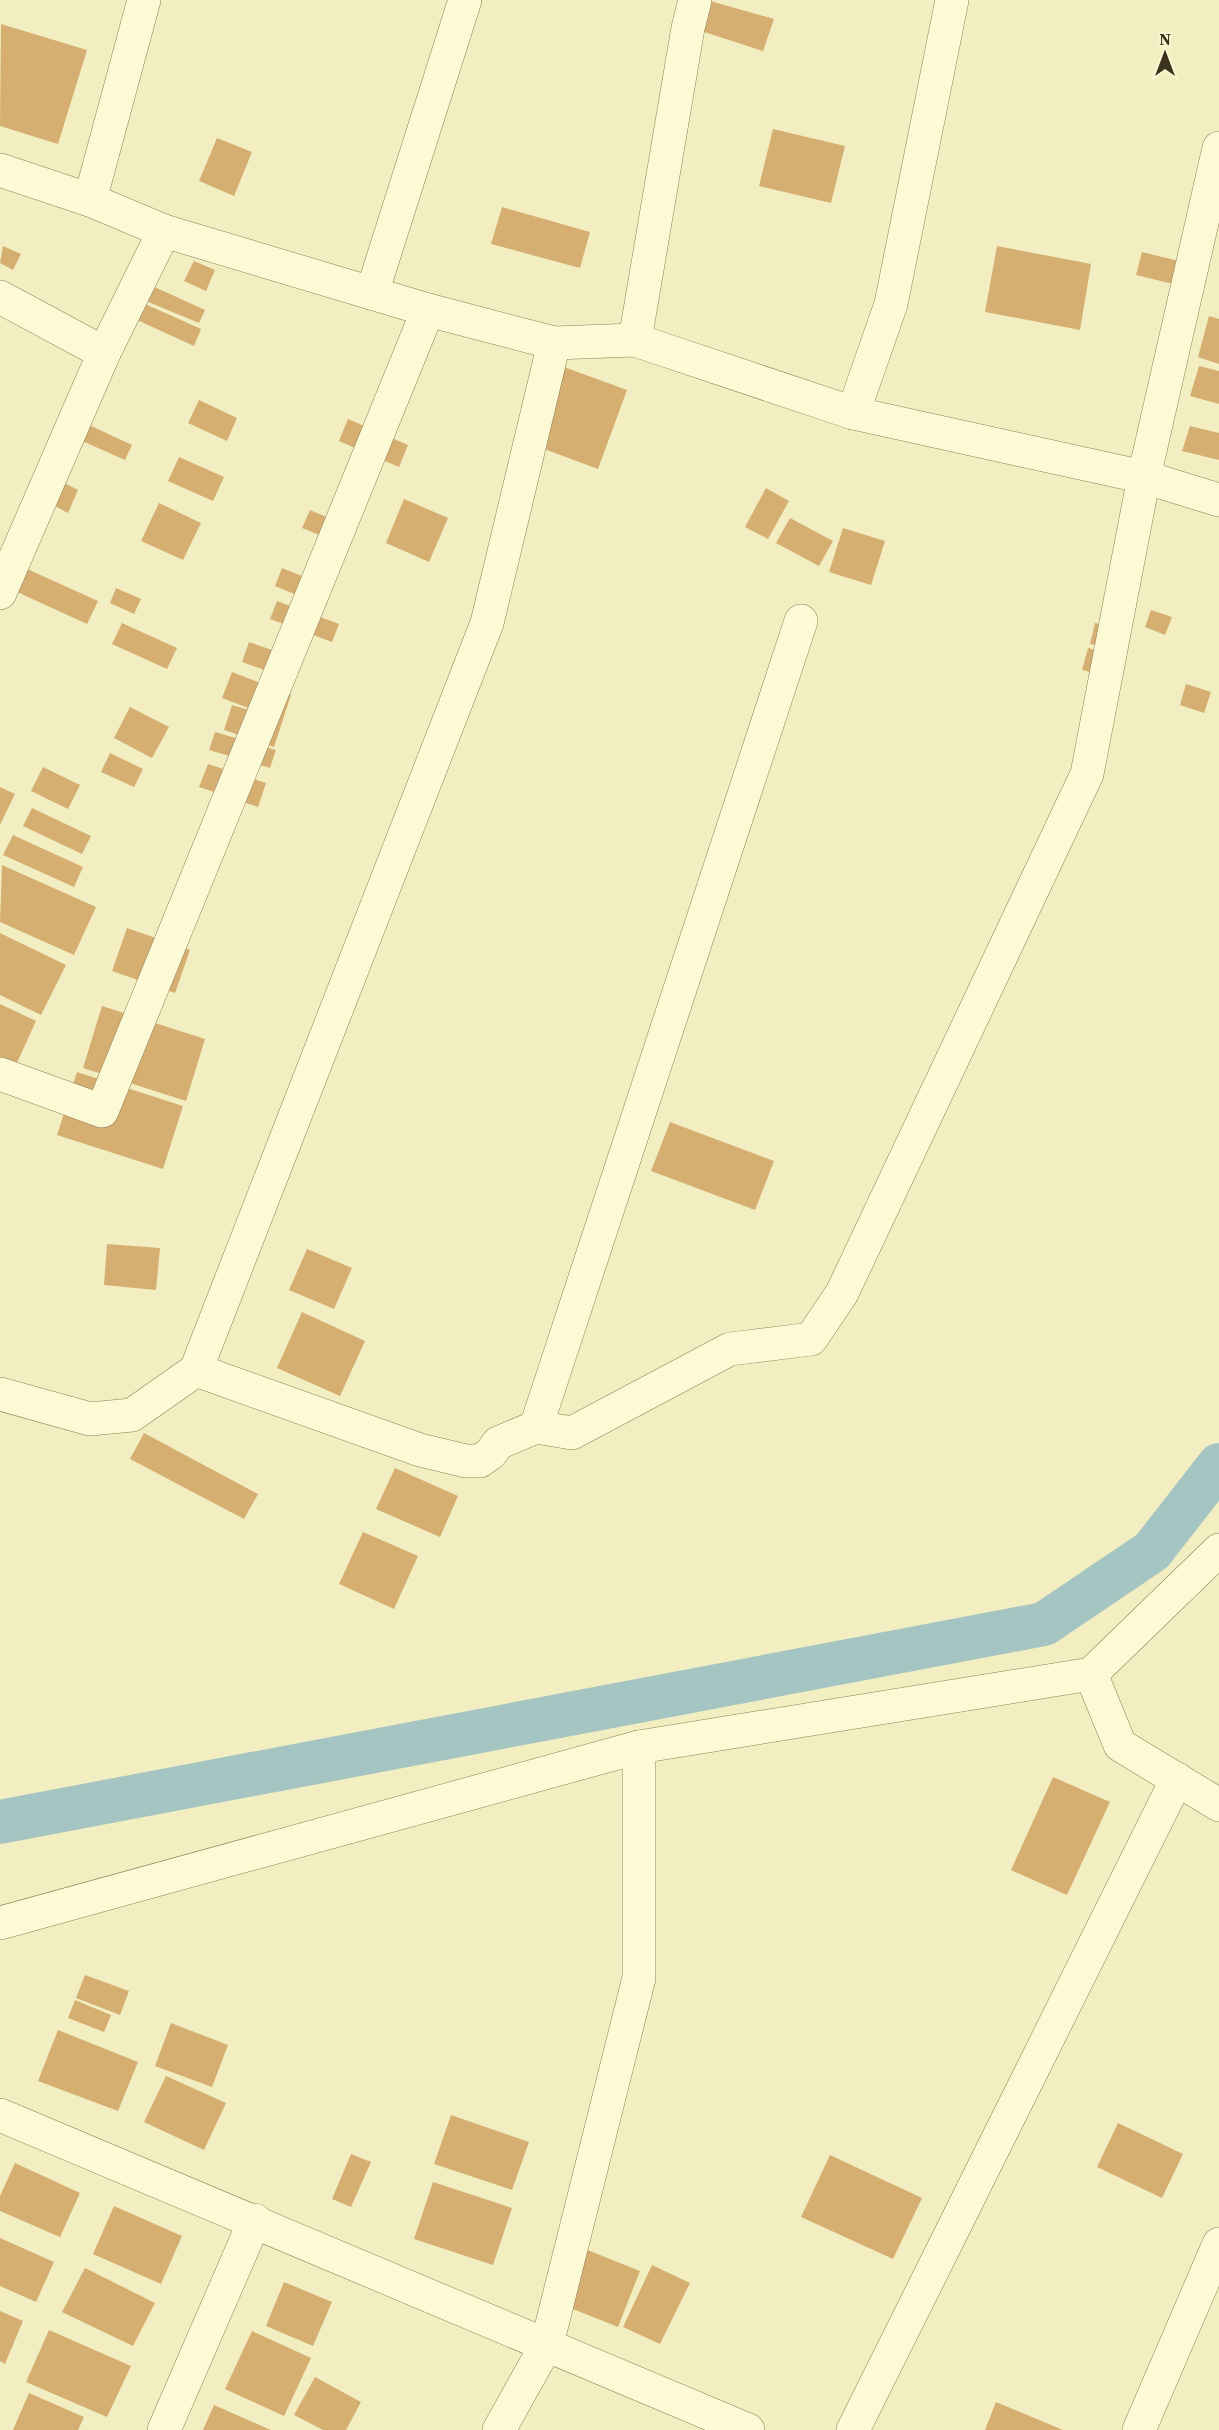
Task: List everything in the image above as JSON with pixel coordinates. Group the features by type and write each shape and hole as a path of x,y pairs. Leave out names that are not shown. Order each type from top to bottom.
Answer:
{"street":[{"path":"90,200 144,0"},
{"path":"372,293 465,0"},
{"path":"635,340 688,28 695,0"},
{"path":"853,412 891,304 952,0"},
{"path":"195,1370 420,1450 466,1461 480,1461 491,1454 498,1443 536,1427 572,1433 730,1349 811,1339 842,1293 1088,774 1144,477 1219,148"},
{"path":"0,170 90,200 164,231 428,310 554,343 635,340 853,412 1144,477 1219,500"},
{"path":"0,593 104,353 164,231"},
{"path":"0,297 104,353"},
{"path":"0,1074 102,1111 428,310"},
{"path":"0,1394 90,1419 132,1415 195,1370 487,622 554,343"},
{"path":"536,1427 801,621"},
{"path":"0,1923 639,1747 1091,1674 1219,1550"},
{"path":"1091,1674 1120,1744 1219,1805"},
{"path":"499,2430 547,2344 639,1978 639,1747"},
{"path":"853,2430 1177,1779"},
{"path":"0,2115 255,2220 748,2430"},
{"path":"164,2430 255,2220"},
{"path":"1139,2430 1219,2244"}],"building":[{"path":"707,0 774,19 763,51 698,30"},
{"path":"1,24 87,50 58,144 0,126"},
{"path":"773,129 845,146 831,203 759,186"},
{"path":"217,138 252,152 234,196 199,181"},
{"path":"502,207 590,232 580,268 491,244"},
{"path":"3,246 21,254 13,270 0,263"},
{"path":"997,246 1091,264 1080,330 985,312"},
{"path":"1142,252 1179,261 1173,284 1136,275"},
{"path":"194,261 215,270 206,291 184,281"},
{"path":"148,284 205,310 199,323 141,299"},
{"path":"143,303 201,329 194,346 135,319"},
{"path":"1209,316 1219,319 1219,364 1198,357"},
{"path":"1199,366 1219,371 1219,404 1190,396"},
{"path":"564,367 627,390 598,469 536,446"},
{"path":"199,400 237,418 227,441 188,423"},
{"path":"348,419 408,445 399,467 339,441"},
{"path":"87,424 132,445 125,460 80,440"},
{"path":"1190,426 1219,433 1219,460 1182,451"},
{"path":"179,457 224,477 213,501 168,481"},
{"path":"64,483 78,490 68,513 53,505"},
{"path":"766,488 789,501 768,539 745,527"},
{"path":"404,499 448,518 429,562 386,543"},
{"path":"159,503 201,523 183,560 141,541"},
{"path":"310,510 329,518 322,536 302,528"},
{"path":"790,518 833,541 819,566 776,543"},
{"path":"843,528 885,541 871,585 829,572"},
{"path":"25,568 98,601 87,624 15,591"},
{"path":"282,568 307,578 299,596 275,586"},
{"path":"116,588 141,599 134,614 110,603"},
{"path":"277,601 339,624 332,642 270,619"},
{"path":"1151,610 1172,617 1165,635 1145,627"},
{"path":"122,623 177,648 167,669 112,644"},
{"path":"1095,623 1122,629 1117,650 1090,644"},
{"path":"249,642 292,657 285,677 242,662"},
{"path":"1088,648 1113,655 1107,676 1082,670"},
{"path":"232,672 291,695 274,747 224,730 232,705 272,717 222,698"},
{"path":"1186,684 1211,692 1204,713 1180,705"},
{"path":"130,707 169,727 152,758 114,738"},
{"path":"215,732 276,750 270,768 209,750"},
{"path":"110,753 143,769 134,787 101,772"},
{"path":"208,764 266,783 258,807 199,787"},
{"path":"43,767 80,785 68,809 31,791"},
{"path":"0,787 15,794 0,825"},
{"path":"32,808 91,836 82,854 23,826"},
{"path":"13,835 83,867 74,887 3,855"},
{"path":"2,865 96,907 74,955 0,922"},
{"path":"127,928 190,950 175,993 112,971"},
{"path":"0,933 66,965 41,1015 0,995"},
{"path":"0,1004 36,1021 11,1076 0,1071"},
{"path":"102,1006 205,1039 186,1101 83,1068"},
{"path":"77,1072 183,1106 163,1169 57,1135"},
{"path":"670,1122 774,1161 755,1210 651,1171"},
{"path":"107,1244 160,1248 156,1290 104,1285"},
{"path":"307,1249 352,1268 334,1309 289,1290"},
{"path":"302,1312 365,1341 340,1396 277,1368"},
{"path":"144,1433 258,1494 244,1519 130,1459"},
{"path":"395,1468 458,1496 440,1537 376,1509"},
{"path":"363,1532 418,1556 394,1609 339,1584"},
{"path":"1053,1777 1110,1802 1067,1895 1011,1870"},
{"path":"85,1975 129,1991 120,2015 76,1998"},
{"path":"75,2000 111,2015 104,2032 68,2018"},
{"path":"171,2023 228,2045 212,2087 155,2066"},
{"path":"58,2030 138,2062 118,2111 38,2081"},
{"path":"166,2076 226,2103 204,2150 144,2122"},
{"path":"451,2115 529,2142 512,2190 434,2164"},
{"path":"1118,2123 1183,2154 1162,2198 1097,2167"},
{"path":"351,2154 371,2162 351,2207 332,2199"},
{"path":"830,2155 922,2198 893,2259 801,2217"},
{"path":"15,2163 80,2193 60,2237 0,2211 0,2196"},
{"path":"433,2182 512,2208 493,2265 414,2239"},
{"path":"114,2206 182,2236 161,2284 93,2254"},
{"path":"0,2238 54,2262 36,2302 0,2286"},
{"path":"580,2247 640,2271 618,2327 558,2303"},
{"path":"652,2265 690,2283 660,2344 623,2327"},
{"path":"85,2268 155,2303 133,2346 62,2312"},
{"path":"284,2282 332,2302 313,2346 266,2326"},
{"path":"0,2311 23,2321 5,2364 0,2361"},
{"path":"49,2330 131,2366 107,2417 26,2382"},
{"path":"252,2331 311,2358 284,2416 225,2389"},
{"path":"315,2377 361,2402 346,2430 323,2430 294,2415"},
{"path":"29,2393 84,2417 78,2430 13,2430"},
{"path":"996,2402 1063,2430 985,2430"},
{"path":"214,2405 271,2430 203,2430"}],"waterway":[{"path":"0,1822 1044,1624 1152,1551 1219,1465"}]}
